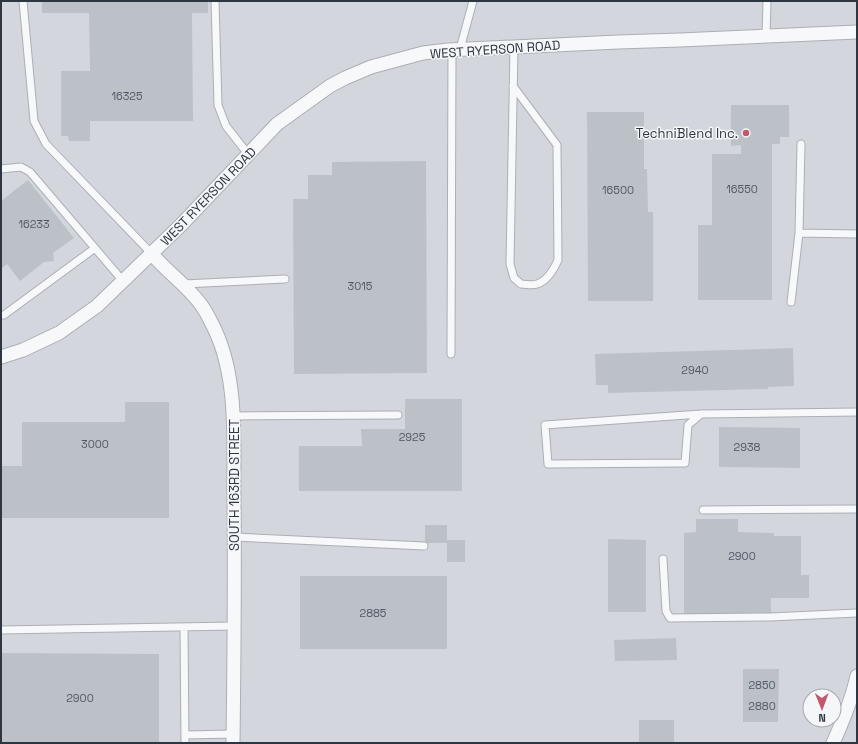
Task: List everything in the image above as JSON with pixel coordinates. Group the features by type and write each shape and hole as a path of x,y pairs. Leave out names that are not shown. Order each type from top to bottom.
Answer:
{"street":[{"name":"WEST RYERSON ROAD","path":"1,358 23,350 59,333 97,306 181,225 276,124 330,86 371,67 423,53 456,49 857,32"},
{"name":"SOUTH 163RD STREET","path":"152,254 183,284 202,307 215,332 229,375 233,416 233,739"},
{"path":"833,743 853,693 857,676"}],"lane":[{"path":"23,1 34,120 46,144 152,254"},
{"path":"215,1 218,105 226,126 248,154"},
{"path":"451,354 456,49 473,1"},
{"path":"766,36 767,1"},
{"path":"513,86 557,145 558,260 554,269 538,284 521,284 514,278 510,264 513,86 514,47"},
{"path":"791,302 799,233 801,144"},
{"path":"1,169 21,167 30,172 123,281"},
{"path":"799,233 857,234"},
{"path":"1,315 4,315 95,248"},
{"path":"183,284 285,279"},
{"path":"701,414 688,425 685,463 548,464 545,425 701,414 857,412"},
{"path":"233,416 398,415"},
{"path":"703,510 857,509"},
{"path":"234,537 424,546"},
{"path":"663,559 666,611 670,618 770,617 857,613"},
{"path":"1,630 234,626"},
{"path":"184,627 185,743"},
{"path":"185,735 233,739"}],"shaded area":[{"path":"1,1 857,1 857,743 1,743"}],"building":[{"path":"42,1 208,1 208,13 192,13 193,121 90,121 90,141 69,141 68,136 61,136 61,71 90,71 89,13 42,13"},
{"path":"731,105 789,105 789,137 780,137 780,144 772,144 772,300 698,300 698,225 712,225 712,154 741,154 741,145 731,146"},
{"path":"587,112 644,112 644,169 647,169 648,212 653,212 653,301 588,301"},
{"path":"426,161 427,373 294,374 293,199 308,199 308,175 332,175 332,162"},
{"path":"28,180 74,238 53,253 54,261 44,262 20,281 7,264 1,269 1,201"},
{"path":"793,348 794,386 768,387 768,389 608,393 608,385 596,385 595,354"},
{"path":"405,399 462,399 462,491 299,491 299,446 362,446 361,429 405,429"},
{"path":"125,402 169,402 169,518 1,518 1,466 22,466 22,422 125,422"},
{"path":"719,427 800,428 800,468 719,467"},
{"path":"696,519 738,519 738,532 774,533 774,536 801,536 801,575 809,575 809,598 771,598 771,614 684,614 684,533 696,532"},
{"path":"425,525 447,525 447,540 465,540 465,562 447,562 447,543 425,543"},
{"path":"608,539 646,540 646,612 608,612"},
{"path":"300,576 447,576 447,649 300,649"},
{"path":"676,638 677,660 615,661 614,640"},
{"path":"1,653 159,654 159,742 1,742"},
{"path":"743,669 779,669 778,722 743,722"},
{"path":"639,720 674,720 674,743 639,743"}],"place":[{"name":"TechniBlend Inc.","path":"746,133"}]}
